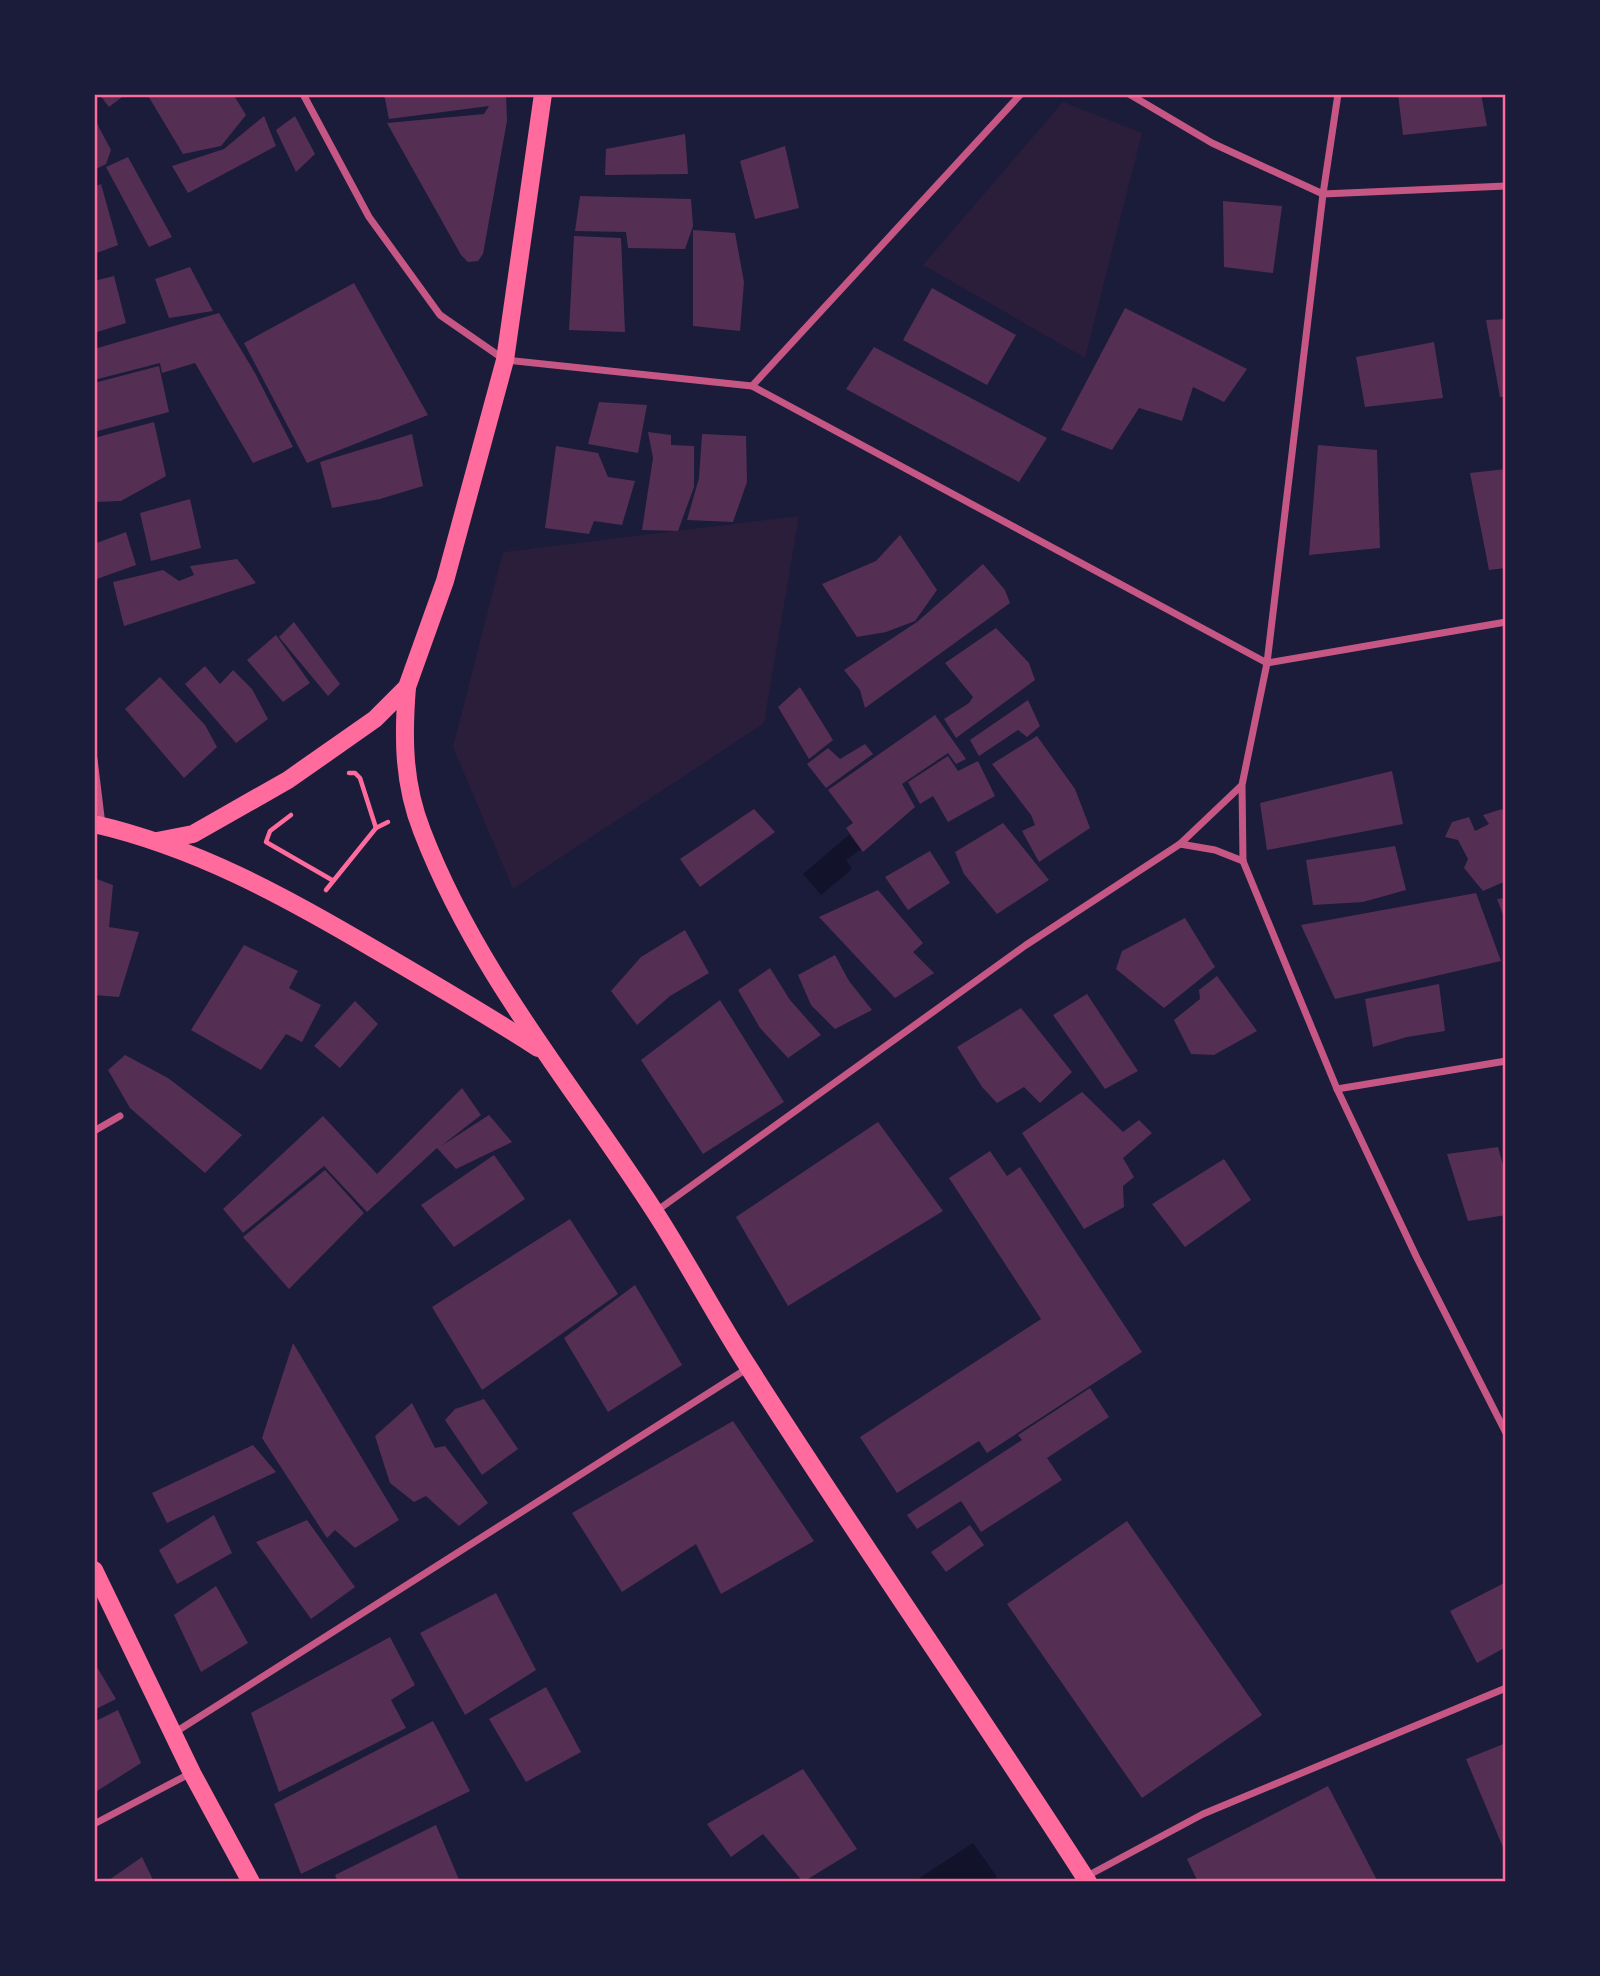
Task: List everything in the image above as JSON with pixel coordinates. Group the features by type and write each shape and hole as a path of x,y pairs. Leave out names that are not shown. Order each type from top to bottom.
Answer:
{"main road":[{"path":"543,94 505,360 445,581 407,687 403,734 405,767 422,832 472,937 541,1050 656,1212 748,1367 1082,1879"},
{"path":"158,841 192,834 278,786 375,719 407,687"},
{"path":"98,825 158,841 264,887 313,913 541,1050"},
{"path":"94,1570 192,1773 251,1881"}],"street":[{"path":"303,94 369,217 440,315 505,360 752,386 1267,663 1506,622"},
{"path":"752,386 1021,94"},
{"path":"1129,94 1212,143 1323,194 1506,186"},
{"path":"1338,94 1323,194 1267,663 1242,785 1243,861 1337,1090 1417,1258 1506,1433"},
{"path":"94,759 98,825"},
{"path":"656,1212 1026,944 1180,844 1242,785"},
{"path":"1180,844 1215,850 1243,861"},
{"path":"1337,1090 1506,1061"},
{"path":"94,1131 120,1116"},
{"path":"174,1732 748,1367"},
{"path":"1082,1879 1203,1814 1506,1688"},
{"path":"94,1824 192,1773"}],"path":[{"path":"297,811 270,831 266,842 332,880 376,828 360,778 355,773 347,773"}],"shaded area":[{"path":"1063,102 1142,133 1085,358 923,265"},
{"path":"799,516 764,723 513,889 453,747 503,552"},
{"path":"849,835 861,849 846,860 852,869 821,895 803,874"},
{"path":"973,1843 997,1877 990,1881 915,1881"}],"building":[{"path":"99,94 126,94 109,107"},
{"path":"147,94 233,94 246,115 221,146 183,154"},
{"path":"384,94 506,94 507,121 483,254 478,261 468,262 461,255 387,123 484,114 489,106 389,119"},
{"path":"1398,94 1481,94 1487,126 1403,135"},
{"path":"264,116 276,146 188,193 172,166 224,149"},
{"path":"295,116 315,154 296,172 276,130"},
{"path":"94,118 111,150 106,164 94,170"},
{"path":"685,134 688,174 605,175 606,149"},
{"path":"785,146 799,208 755,219 740,161"},
{"path":"128,157 172,237 149,247 106,167"},
{"path":"101,184 118,245 94,254 94,187"},
{"path":"580,196 691,199 693,226 685,249 628,248 626,232 575,231"},
{"path":"1223,201 1282,206 1273,273 1224,267"},
{"path":"693,230 735,233 744,282 740,331 693,326"},
{"path":"574,236 621,238 625,332 569,330"},
{"path":"190,267 213,311 169,318 155,279"},
{"path":"114,276 126,323 94,333 94,281"},
{"path":"354,283 428,415 307,463 244,343"},
{"path":"932,288 1016,335 987,385 903,340"},
{"path":"1125,308 1247,369 1224,402 1193,387 1182,421 1139,408 1112,450 1061,430"},
{"path":"219,313 255,373 293,447 253,463 195,363 162,373 160,363 94,380 94,349"},
{"path":"1506,319 1506,397 1500,397 1486,320"},
{"path":"1434,342 1443,398 1365,407 1356,357"},
{"path":"874,347 1047,438 1019,482 846,389"},
{"path":"159,366 169,412 94,432 94,383"},
{"path":"599,402 647,405 638,453 588,444"},
{"path":"154,422 166,476 121,501 94,502 94,438"},
{"path":"648,432 671,435 671,445 694,446 694,487 678,531 642,530 653,458"},
{"path":"412,434 423,486 380,499 332,508 320,462"},
{"path":"702,434 746,436 747,482 733,522 687,520 699,478"},
{"path":"1318,445 1377,450 1380,548 1309,555"},
{"path":"556,446 598,453 608,477 635,481 622,525 594,521 589,534 545,528"},
{"path":"1506,469 1506,568 1489,570 1470,473"},
{"path":"190,499 201,548 151,561 140,513"},
{"path":"126,532 136,565 94,580 94,544"},
{"path":"900,535 937,590 915,621 886,632 857,637 822,584 876,561"},
{"path":"237,559 256,583 124,626 113,582 163,570 179,581 194,575 190,566"},
{"path":"983,564 1005,590 1010,603 865,708 860,690 844,670 917,622"},
{"path":"294,622 340,684 328,696 279,637"},
{"path":"996,628 1029,663 1035,680 956,738 944,719 969,703 973,697 945,663"},
{"path":"276,635 310,683 283,702 247,660"},
{"path":"205,666 220,684 233,670 252,689 268,719 236,743 185,684"},
{"path":"160,677 205,725 217,747 184,778 125,709"},
{"path":"800,687 833,740 809,759 778,707"},
{"path":"1028,700 1040,726 1027,737 1018,730 979,756 970,740"},
{"path":"935,715 966,759 956,764 948,753 902,784 915,807 863,852 846,828 853,823 828,790"},
{"path":"1037,736 1075,789 1090,828 1039,862 1022,831 1035,825 1031,815 992,764"},
{"path":"865,744 873,754 826,788 807,764 828,748 840,759"},
{"path":"948,756 958,771 978,761 995,796 948,822 933,796 920,804 908,782"},
{"path":"1392,771 1403,824 1267,850 1260,803"},
{"path":"754,809 775,832 700,887 680,859"},
{"path":"1502,809 1506,816 1506,881 1483,891 1464,868 1468,859 1458,840 1445,837 1452,822 1469,817 1475,831 1489,824 1483,815"},
{"path":"1003,823 1049,880 997,914 964,874 955,852"},
{"path":"1395,846 1406,890 1363,902 1313,905 1306,860"},
{"path":"930,851 950,883 908,910 885,877"},
{"path":"94,878 113,885 109,927 139,932 119,997 94,995"},
{"path":"878,890 923,943 913,952 934,973 895,998 819,917"},
{"path":"1476,893 1501,961 1335,999 1301,925"},
{"path":"1506,898 1506,920 1505,920 1497,899"},
{"path":"1185,918 1215,967 1164,1008 1116,969 1122,951"},
{"path":"685,930 709,973 670,996 637,1025 611,991 641,957"},
{"path":"244,945 298,971 289,988 321,1005 302,1042 286,1034 261,1070 191,1030"},
{"path":"835,955 849,981 872,1010 835,1029 811,1005 798,975"},
{"path":"770,968 790,1000 821,1035 788,1058 760,1028 738,990"},
{"path":"1217,976 1257,1031 1214,1055 1191,1054 1174,1020 1200,999 1199,990"},
{"path":"1439,984 1445,1031 1407,1037 1373,1047 1365,999"},
{"path":"1087,994 1138,1071 1105,1089 1053,1015"},
{"path":"720,1000 784,1102 703,1154 641,1060"},
{"path":"355,1001 378,1024 340,1068 314,1046"},
{"path":"1021,1008 1072,1072 1040,1103 1024,1087 997,1103 982,1087 957,1047"},
{"path":"125,1055 168,1078 242,1135 205,1173 130,1108 108,1070"},
{"path":"462,1088 481,1115 441,1146 489,1115 512,1142 456,1169 437,1148 367,1212 324,1166 243,1233 223,1209 323,1116 377,1174"},
{"path":"1082,1092 1123,1132 1139,1120 1152,1133 1123,1158 1134,1177 1123,1186 1124,1207 1084,1229 1022,1133"},
{"path":"878,1122 943,1211 788,1306 736,1217"},
{"path":"1498,1147 1506,1176 1506,1215 1468,1221 1447,1154"},
{"path":"990,1151 1007,1176 1020,1167 1142,1352 987,1453 979,1441 897,1493 860,1437 1041,1319 949,1178"},
{"path":"494,1155 525,1199 454,1247 421,1205"},
{"path":"1224,1159 1251,1200 1185,1247 1152,1204"},
{"path":"325,1170 364,1213 289,1289 243,1237"},
{"path":"570,1219 618,1294 482,1390 432,1307"},
{"path":"635,1285 682,1365 608,1412 564,1338"},
{"path":"293,1343 399,1520 355,1548 335,1530 327,1538 262,1438"},
{"path":"1090,1388 1109,1417 1047,1458 1062,1480 981,1532 961,1501 917,1529 907,1515 1022,1440 1018,1435"},
{"path":"484,1399 518,1449 482,1475 445,1420 455,1409"},
{"path":"412,1403 435,1448 445,1446 488,1503 459,1526 426,1496 414,1502 390,1483 375,1436"},
{"path":"733,1421 814,1541 721,1594 696,1544 622,1592 572,1513"},
{"path":"253,1445 276,1472 167,1523 152,1493"},
{"path":"214,1515 232,1553 177,1584 159,1550"},
{"path":"307,1520 355,1587 311,1619 256,1542"},
{"path":"1127,1521 1262,1715 1142,1798 1007,1604"},
{"path":"970,1525 984,1545 946,1572 931,1552"},
{"path":"1506,1582 1506,1647 1477,1663 1450,1611"},
{"path":"216,1586 248,1643 201,1672 174,1615"},
{"path":"496,1593 536,1670 465,1715 420,1633"},
{"path":"390,1637 415,1685 391,1700 406,1728 279,1792 251,1713"},
{"path":"94,1662 116,1699 94,1710"},
{"path":"546,1687 581,1752 526,1782 489,1719"},
{"path":"118,1710 141,1763 94,1793 94,1722"},
{"path":"433,1721 470,1791 301,1874 274,1804"},
{"path":"1506,1743 1506,1852 1505,1852 1466,1759"},
{"path":"803,1769 857,1849 803,1882 763,1834 731,1857 707,1824"},
{"path":"1328,1786 1378,1882 1198,1882 1187,1859"},
{"path":"436,1825 460,1882 338,1882 335,1875"},
{"path":"142,1857 154,1882 106,1882"}]}
